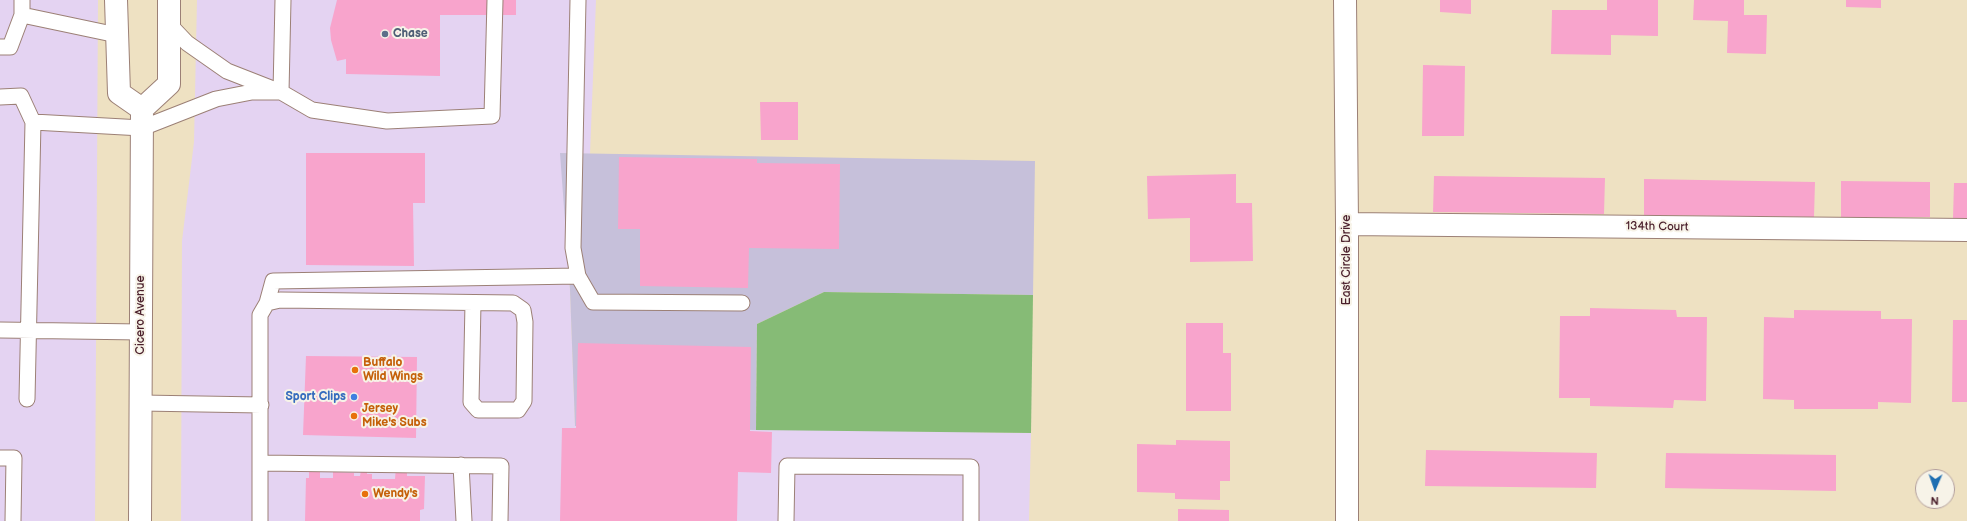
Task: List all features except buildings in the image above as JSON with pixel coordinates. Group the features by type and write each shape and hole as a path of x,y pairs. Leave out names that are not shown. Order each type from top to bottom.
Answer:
{"street":[{"path":"116,0 119,93 142,119 169,84 169,0"},
{"name":"East Circle Drive","path":"1346,0 1348,224 1347,521"},
{"name":"Cicero Avenue","path":"140,521 142,119"},
{"name":"134th Court","path":"1348,224 1967,230"}],"lane":[{"path":"0,47 10,47 22,15 22,0"},
{"path":"281,92 283,0"},
{"path":"169,24 187,43 227,71 281,92 312,110 387,121 492,116 495,0"},
{"path":"578,0 573,248 578,276 593,302 742,303"},
{"path":"22,15 117,35"},
{"path":"33,122 142,119 216,99 252,92 281,92"},
{"path":"0,97 21,96 33,122 27,331 27,399"},
{"path":"260,521 260,315 267,303 273,281 578,276"},
{"path":"267,303 280,300 473,302 513,303 523,310 525,322 524,401 518,410 478,410 471,402 473,302"},
{"path":"0,330 141,332"},
{"path":"141,403 261,405"},
{"path":"0,458 14,458 13,521"},
{"path":"261,463 501,466 500,521"},
{"path":"461,465 464,521"},
{"path":"786,521 787,466 971,467 971,521"}],"shaded area":[{"path":"0,0 98,0 95,521 0,521"},
{"path":"197,0 596,0 590,154 561,153 570,290 575,426 1031,433 1029,521 181,521 182,241 194,142"},
{"path":"560,153 1035,161 1033,295 824,292 757,324 756,430 575,426 570,290"}],"green space":[{"path":"824,292 1033,295 1031,433 756,430 757,324"}],"place":[{"name":"Chase","path":"385,34"},
{"name":"Buffalo Wild Wings","path":"355,370"},
{"name":"Sport Clips","path":"354,397"},
{"name":"Jersey Mike's Subs","path":"354,416"},
{"name":"Wendy's","path":"365,494"}]}
